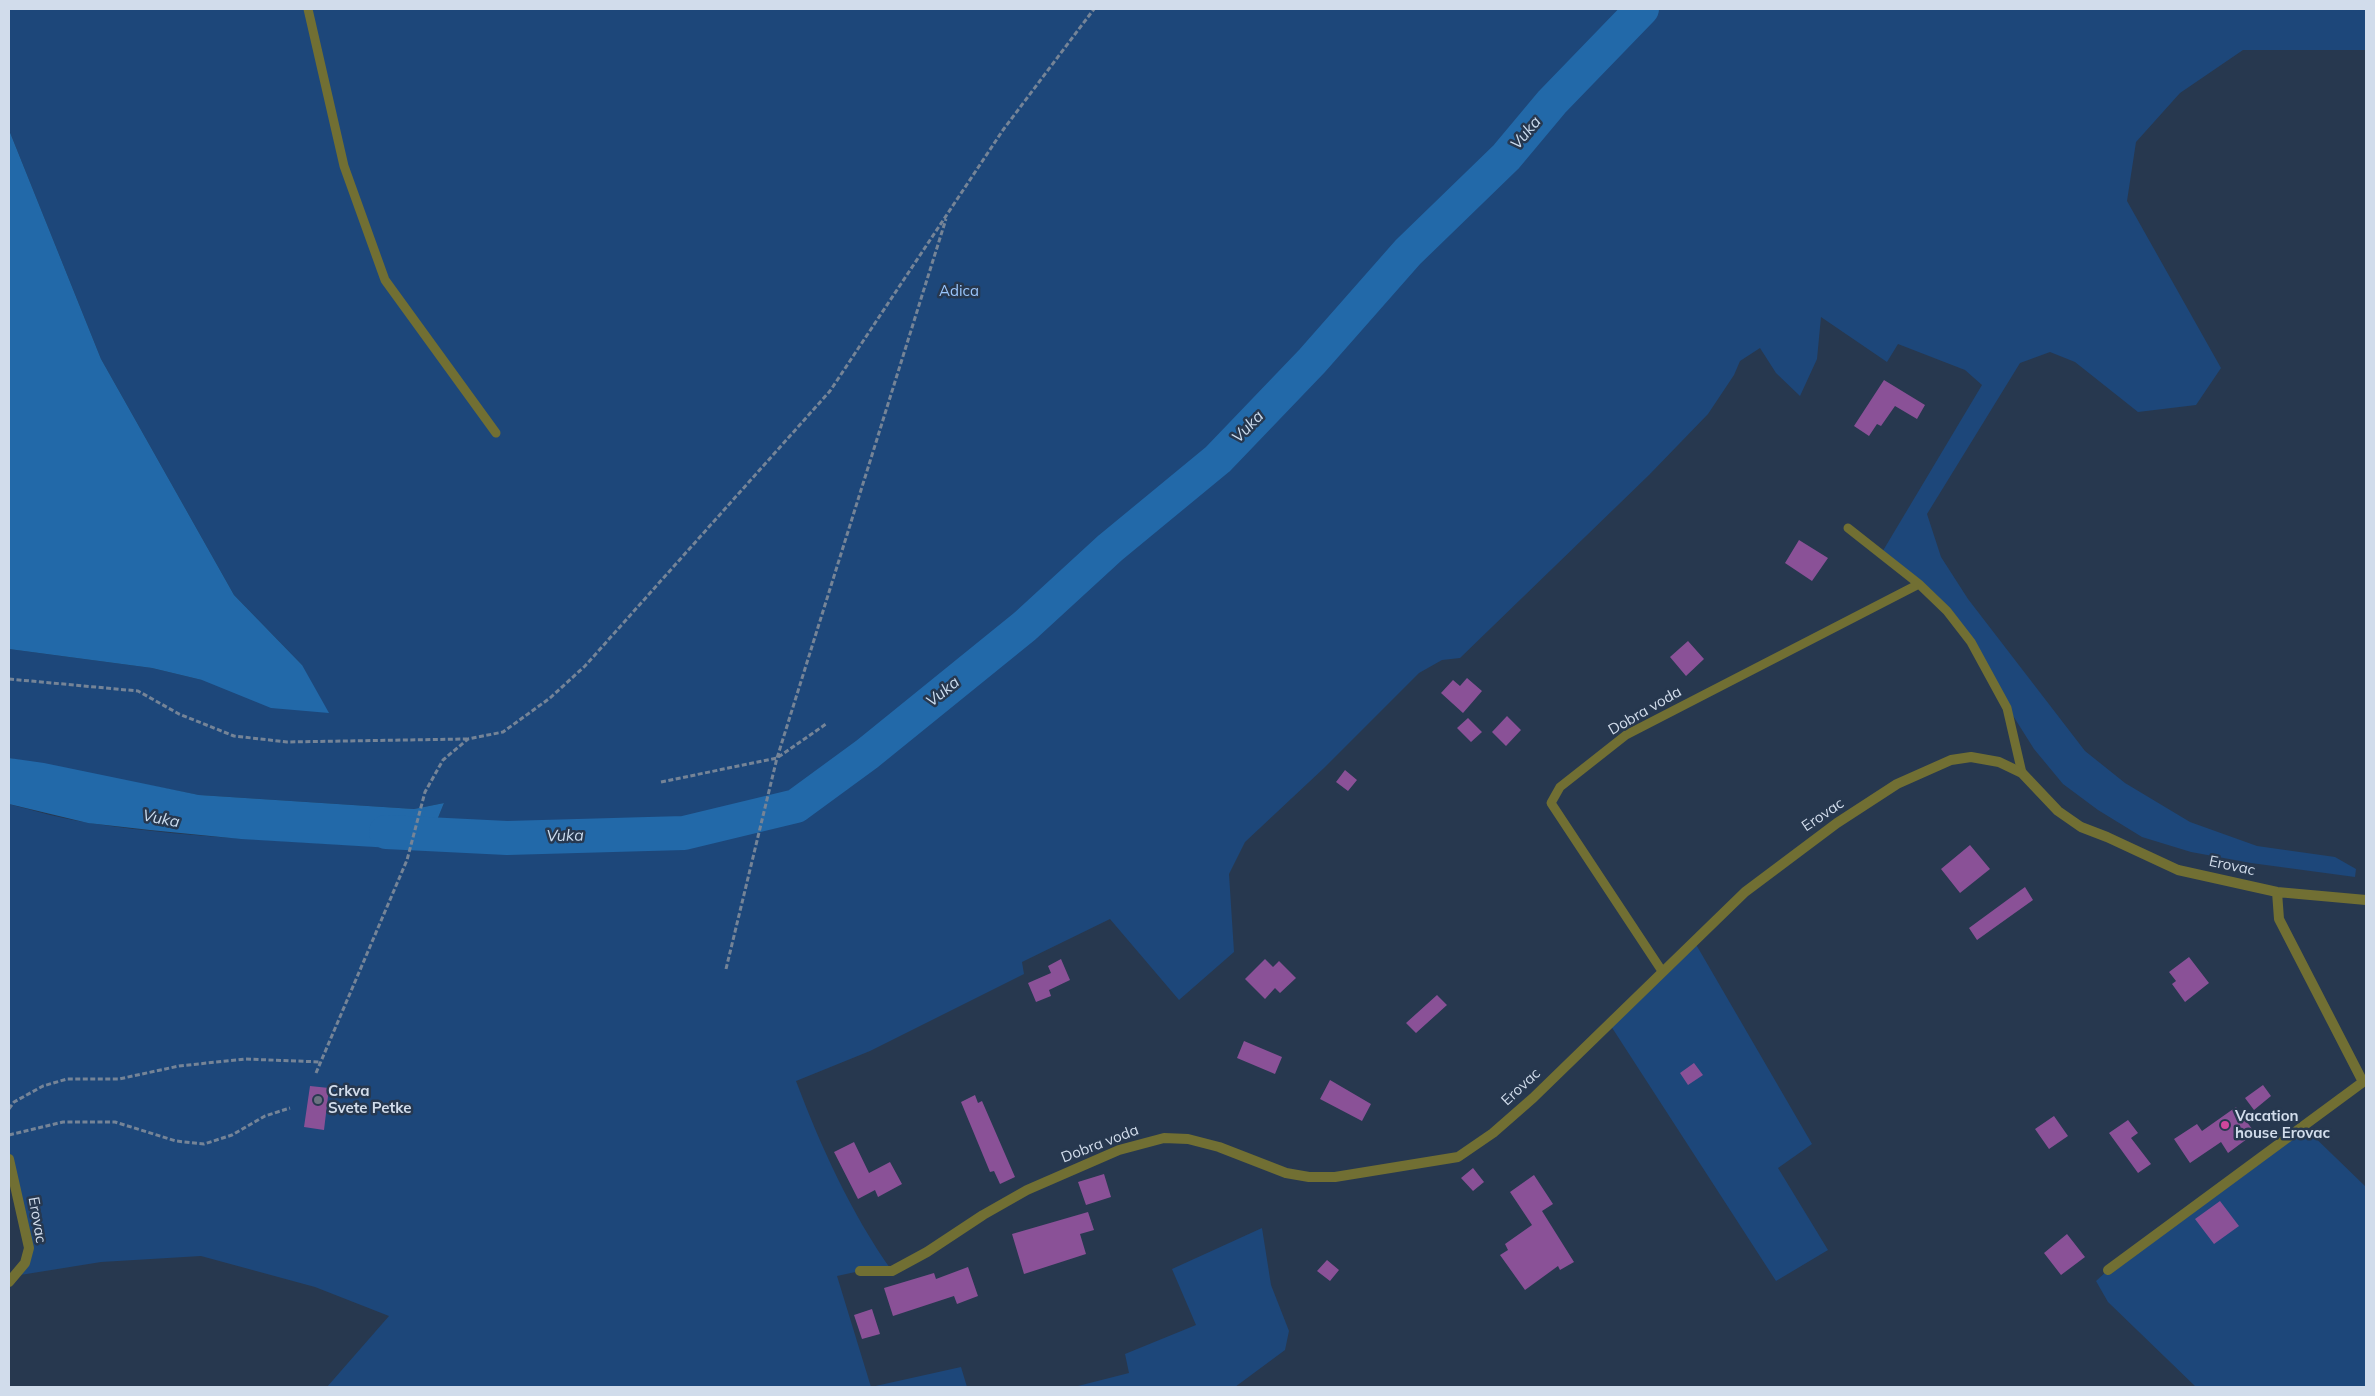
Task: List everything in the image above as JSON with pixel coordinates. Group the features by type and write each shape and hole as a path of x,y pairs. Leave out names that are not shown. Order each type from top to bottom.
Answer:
{"street":[{"name":"Erovac","path":"1458,1157 1493,1133 1533,1098 1745,892 1786,859 1897,784 1951,760 1971,757 1999,762 2022,773 2058,811 2081,827 2178,870 2276,892 2366,900"},
{"path":"2108,1270 2363,1082 2279,919 2276,892"},
{"name":"Dobra voda","path":"860,1271 892,1271 927,1252 983,1215 1028,1190 1115,1151 1140,1142 1164,1138 1188,1139 1219,1147 1286,1173 1309,1177 1335,1178 1458,1157"},
{"name":"Erovac","path":"9,1159 29,1248 25,1263 9,1282"}],"lane":[{"path":"308,9 344,166 385,280 496,434"},
{"path":"1848,528 1919,584 1947,611 1971,642 2007,708 2022,773"},
{"name":"Dobra voda","path":"1662,971 1552,803 1560,787 1626,735 1919,584"}],"path":[{"path":"9,679 138,691 179,714 234,736 287,742 468,739 503,732 550,698 585,666 830,391 1003,130 1094,9"},
{"path":"726,969 777,758 947,214"},
{"path":"661,782 777,758 826,724"},
{"path":"316,1073 406,860 425,792 443,760 468,739"},
{"path":"9,1109 14,1102 43,1086 67,1079 119,1080 180,1066 245,1059 321,1062"},
{"path":"9,1135 63,1122 115,1122 176,1140 204,1144 232,1135 265,1116 290,1108"}],"green space":[{"name":"Adica","path":"9,9 2366,9 2366,50 2243,50 2180,93 2136,142 2127,201 2221,368 2196,405 2138,412 2075,362 2050,352 2020,363 1927,514 1941,557 1968,599 2085,751 2125,783 2190,822 2257,846 2335,857 2356,869 2355,877 2251,863 2191,852 2142,837 2098,810 2063,784 2034,749 1947,611 1881,554 1982,385 1965,370 1898,344 1887,362 1821,317 1817,359 1800,396 1776,373 1760,348 1740,361 1734,375 1708,414 1649,475 1460,658 1442,660 1419,673 1324,768 1245,842 1229,874 1234,952 1179,1000 1110,919 1022,962 1024,974 870,1051 796,1081 816,1130 850,1203 892,1271 860,1271 837,1276 871,1387 327,1387 389,1316 315,1287 201,1256 101,1262 14,1276 29,1248 9,1159 9,804 49,815 132,829 216,837 425,850 444,803 414,809 199,795 9,758 9,649 152,668 202,680 302,665 234,595 101,359 9,130"},
{"path":"1694,941 1812,1144 1778,1168 1828,1250 1776,1281 1609,1023"},
{"path":"2302,1125 2366,1187 2366,1387 2196,1387 2108,1302 2096,1281 2108,1270"},
{"path":"1262,1228 1271,1285 1289,1331 1285,1350 1235,1387 1074,1387 1129,1373 1125,1354 1196,1325 1172,1269"},
{"path":"961,1367 967,1387 871,1387"}],"water":[{"path":"9,130 101,359 234,595 302,665 329,713 271,708 202,680 152,668 9,649"},
{"path":"9,758 44,763 199,795 414,809 444,803 425,850 241,839 150,830 88,823 9,804"}],"building":[{"path":"1884,380 1925,405 1917,419 1895,406 1881,426 1877,424 1869,436 1854,426"},
{"path":"1799,540 1828,558 1812,581 1785,563"},
{"path":"1688,641 1704,659 1686,676 1670,657"},
{"path":"1467,678 1482,691 1463,713 1441,693 1453,680 1460,686"},
{"path":"1507,716 1521,730 1506,746 1492,732"},
{"path":"1468,718 1482,732 1471,742 1457,728"},
{"path":"1345,770 1357,780 1348,791 1336,782"},
{"path":"1970,845 1990,869 1960,893 1941,869"},
{"path":"2025,887 2033,900 1977,940 1969,928"},
{"path":"2189,957 2209,983 2185,1002 2172,984 2176,981 2169,972"},
{"path":"1061,959 1070,980 1049,990 1051,996 1036,1002 1028,983 1051,973 1048,966"},
{"path":"1265,959 1273,967 1279,961 1296,978 1280,993 1275,988 1265,999 1245,979"},
{"path":"1437,995 1447,1005 1416,1033 1406,1023"},
{"path":"1244,1041 1282,1057 1275,1074 1237,1058"},
{"path":"1694,1063 1703,1075 1688,1085 1680,1073"},
{"path":"1330,1080 1371,1104 1362,1121 1320,1099"},
{"path":"2263,1085 2271,1096 2254,1110 2245,1098"},
{"name":"Crkva Svete Petke","path":"310,1086 329,1088 324,1130 304,1127"},
{"path":"975,1095 978,1103 982,1101 1015,1177 1000,1184 994,1171 990,1172 961,1102"},
{"path":"2236,1107 2255,1133 2228,1153 2221,1142 2190,1163 2174,1139 2197,1124 2202,1131"},
{"path":"2054,1116 2068,1136 2049,1149 2035,1129"},
{"path":"2128,1120 2138,1133 2131,1138 2151,1164 2138,1173 2109,1133"},
{"path":"854,1142 869,1173 890,1162 902,1184 878,1197 875,1190 858,1199 834,1152"},
{"path":"1473,1168 1484,1182 1473,1191 1461,1178"},
{"path":"1104,1174 1111,1197 1086,1205 1078,1182"},
{"path":"1534,1175 1553,1204 1542,1211 1574,1262 1560,1270 1558,1266 1525,1290 1500,1255 1508,1250 1505,1244 1532,1225 1510,1192"},
{"path":"2220,1201 2239,1226 2214,1244 2195,1219"},
{"path":"1088,1212 1094,1230 1080,1234 1086,1254 1024,1274 1012,1234"},
{"path":"2067,1234 2085,1257 2061,1275 2044,1253"},
{"path":"1327,1260 1339,1270 1330,1281 1317,1271"},
{"path":"968,1267 978,1296 957,1304 954,1296 893,1316 884,1288 934,1273 936,1279"},
{"path":"872,1309 880,1334 862,1339 854,1315"}],"waterway":[{"name":"Vuka","path":"386,832 507,838 684,833 796,806 867,754 1025,626 1110,548 1218,459 1312,361 1408,252 1506,157 1552,102 1642,9"}],"place":[{"name":"Crkva Svete Petke","path":"318,1100"},
{"name":"Vacation house Erovac","path":"2225,1125"}]}
